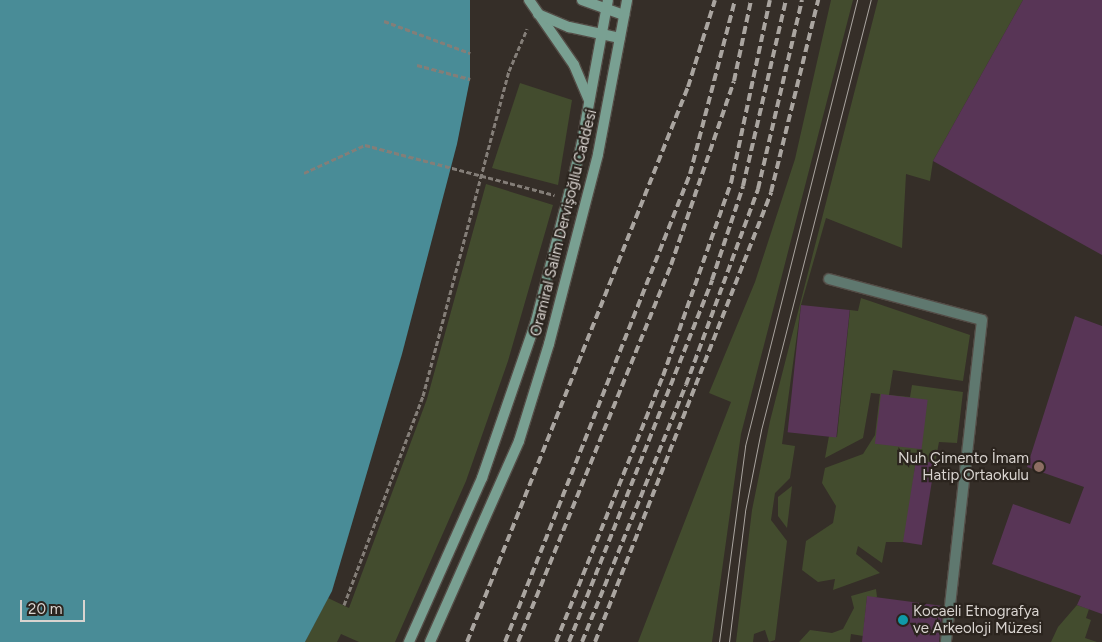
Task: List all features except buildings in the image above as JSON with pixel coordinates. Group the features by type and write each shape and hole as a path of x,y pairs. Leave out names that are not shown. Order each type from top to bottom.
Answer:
{"main road":[{"path":"529,0 583,81 590,105"},
{"path":"582,0 607,11 624,15"},
{"name":"Oramiral Salim Dervişoğllu Caddesi","path":"409,642 479,487 520,372 590,105 604,35 608,0"},
{"name":"Oramiral Salim Dervişoğllu Caddesi","path":"430,642 495,500 535,392 567,286 620,38 626,0"},
{"path":"538,14 604,35 620,38"}],"lane":[{"path":"829,280 982,320 946,642"}],"path":[{"path":"384,21 470,53"},
{"path":"344,605 423,396 509,71 527,29"},
{"path":"417,65 470,80"},
{"path":"304,173 365,146 481,174 555,195"}],"green space":[{"path":"831,0 853,0 741,434 712,642 638,642 731,402 709,393 755,282 795,159"},
{"path":"878,0 1023,0 933,161 930,181 906,174 902,248 826,218 801,305 782,444 795,446 790,478 775,493 771,520 787,541 775,640 769,642 765,630 754,634 753,642 736,642 752,510 770,421"},
{"path":"520,83 572,100 558,185 492,168"},
{"path":"486,184 553,205 508,361 466,481 395,642 359,642 341,634 337,642 305,642 328,598 349,608 427,399"},
{"path":"861,298 970,335 963,381 893,370 889,395 910,397 912,385 963,392 957,443 939,442 935,463 916,460 905,542 886,542 882,563 858,546 856,554 880,573 833,590 835,579 818,582 802,570 806,541 833,523 836,506 822,483 825,468 863,454 875,435 880,394 871,393 863,438 825,458 829,436 837,437 850,310 858,311"},
{"path":"792,486 787,528 778,516 778,497"},
{"path":"876,589 877,597 867,597 863,636 851,634 850,642 799,642 810,630 832,633 843,629 854,608 851,596"},
{"path":"1077,605 1089,609 1086,618 1091,620 1085,638 1097,642 1051,642 1058,627"}],"water":[{"path":"0,0 470,0 470,79 457,144 402,354 332,591 305,642 0,642"}],"tram line":[{"path":"719,642 745,446 857,0"},
{"path":"729,642 745,511 761,430 871,0"}],"railway":[{"path":"467,642 688,87 715,0"},
{"path":"505,642 690,174 735,0"},
{"path":"518,642 671,265 734,81 751,0"},
{"path":"556,642 663,376 731,183 770,0"},
{"path":"569,642 712,280 743,186 786,0"},
{"path":"582,642 686,385 758,189 802,0"},
{"path":"595,642 771,192 818,0"}],"place":[{"name":"Nuh Çimento İmam Hatip Ortaokulu","path":"1039,467"},
{"name":"Kocaeli Etnografya ve Arkeoloji Müzesi","path":"903,620"}]}
